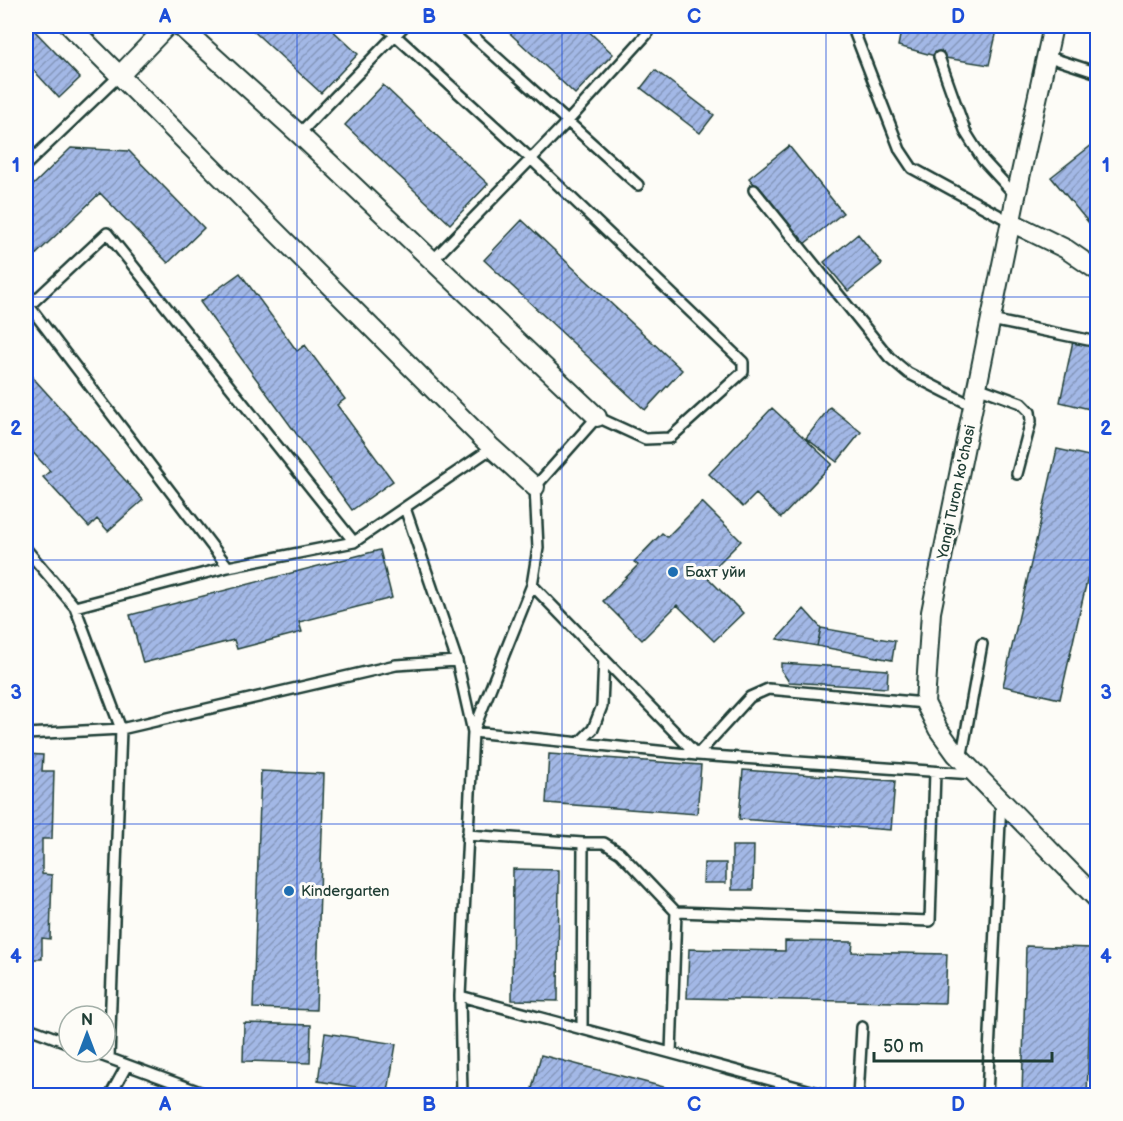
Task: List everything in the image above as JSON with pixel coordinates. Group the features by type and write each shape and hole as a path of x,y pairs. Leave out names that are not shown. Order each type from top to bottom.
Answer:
{"street":[{"path":"70,26 492,448 535,487"},
{"path":"120,75 166,26"},
{"path":"180,26 299,134 597,417"},
{"name":"Yangi Turon ko'chasi","path":"925,703 931,612 1053,26"},
{"path":"1011,222 1066,249 1098,271"},
{"path":"925,703 938,729 961,759 1098,900"}],"lane":[{"path":"385,26 531,159 743,362 742,372 670,438 645,439 597,417 535,487 538,549 532,585 473,732"},
{"path":"299,134 404,26"},
{"path":"462,26 638,185"},
{"path":"432,261 568,121 647,34 649,26"},
{"path":"852,26 900,150 912,168 1011,222"},
{"path":"1046,56 1098,73"},
{"path":"939,57 966,133 983,160 1016,196"},
{"path":"26,165 120,75"},
{"path":"754,190 889,357 908,373 974,406"},
{"path":"228,567 28,308 107,233 354,542"},
{"path":"991,320 1098,342"},
{"path":"977,387 1021,403 1030,412 1031,421 1017,474"},
{"path":"75,607 228,567 354,542 492,448"},
{"path":"405,508 457,661 473,732 460,996 462,1095"},
{"path":"26,549 75,607 121,729 111,1004"},
{"path":"532,585 698,755"},
{"path":"961,759 982,644"},
{"path":"579,743 594,729 602,706 604,658"},
{"path":"26,735 121,729 396,665 457,661"},
{"path":"698,755 750,697 768,689 925,703"},
{"path":"473,732 698,755 976,775"},
{"path":"467,835 604,843 620,853 676,912 930,921 935,772"},
{"path":"987,1095 1001,800"},
{"path":"582,1029 583,843"},
{"path":"672,1053 676,912"},
{"path":"460,996 830,1095"},
{"path":"26,1027 57,1039"},
{"path":"858,1095 862,1028"},
{"path":"117,1061 212,1095"},
{"path":"110,1095 127,1065"}],"building":[{"path":"26,26 30,26 80,78 59,98 26,62"},
{"path":"248,26 328,26 358,54 321,93"},
{"path":"502,26 583,26 613,54 575,94"},
{"path":"902,26 998,26 989,65 939,57 898,46"},
{"path":"655,70 714,115 700,133 641,88"},
{"path":"383,85 488,184 450,224 345,125"},
{"path":"1098,141 1098,234 1051,177"},
{"path":"789,146 843,213 804,244 749,178"},
{"path":"71,148 129,151 204,228 168,263 100,193 26,264 26,192"},
{"path":"522,220 682,370 645,410 484,260"},
{"path":"858,234 882,264 848,291 824,262"},
{"path":"240,273 297,351 305,345 345,399 337,405 393,481 352,510 200,302"},
{"path":"1073,341 1098,346 1098,411 1060,402"},
{"path":"26,370 143,500 108,531 97,519 89,527 43,477 50,471 26,445"},
{"path":"830,407 861,432 837,462 806,438"},
{"path":"772,408 832,464 781,518 756,494 743,507 709,474"},
{"path":"1057,449 1098,458 1098,532 1060,699 1003,686"},
{"path":"702,502 741,541 706,576 743,613 714,641 677,605 642,640 603,601 638,565 634,562 662,533 667,537"},
{"path":"380,550 392,598 299,622 302,632 237,649 234,640 143,663 130,615"},
{"path":"804,609 821,628 817,646 777,639"},
{"path":"821,628 895,641 892,660 817,646"},
{"path":"781,663 888,670 887,688 789,682 781,670"},
{"path":"26,754 43,755 42,771 54,771 52,839 42,839 42,874 52,875 50,939 42,938 42,959 26,959"},
{"path":"549,754 701,765 697,814 546,803"},
{"path":"743,770 895,781 891,830 739,819"},
{"name":"Kindergarten","path":"261,771 324,774 316,1010 253,1008"},
{"path":"732,846 754,846 753,890 732,890"},
{"path":"704,863 726,863 726,883 703,883"},
{"path":"513,869 559,870 558,1001 512,1000"},
{"path":"785,941 853,942 852,952 947,954 945,1003 687,998 689,949 785,951"},
{"path":"1026,946 1092,948 1087,1096 1022,1096"},
{"path":"244,1023 311,1025 310,1063 243,1061"},
{"path":"325,1033 396,1044 388,1092 318,1081"},
{"path":"541,1055 698,1096 530,1096"}],"place":[{"name":"Бахт уйи","path":"673,572"},
{"name":"Kindergarten","path":"289,891"}]}
